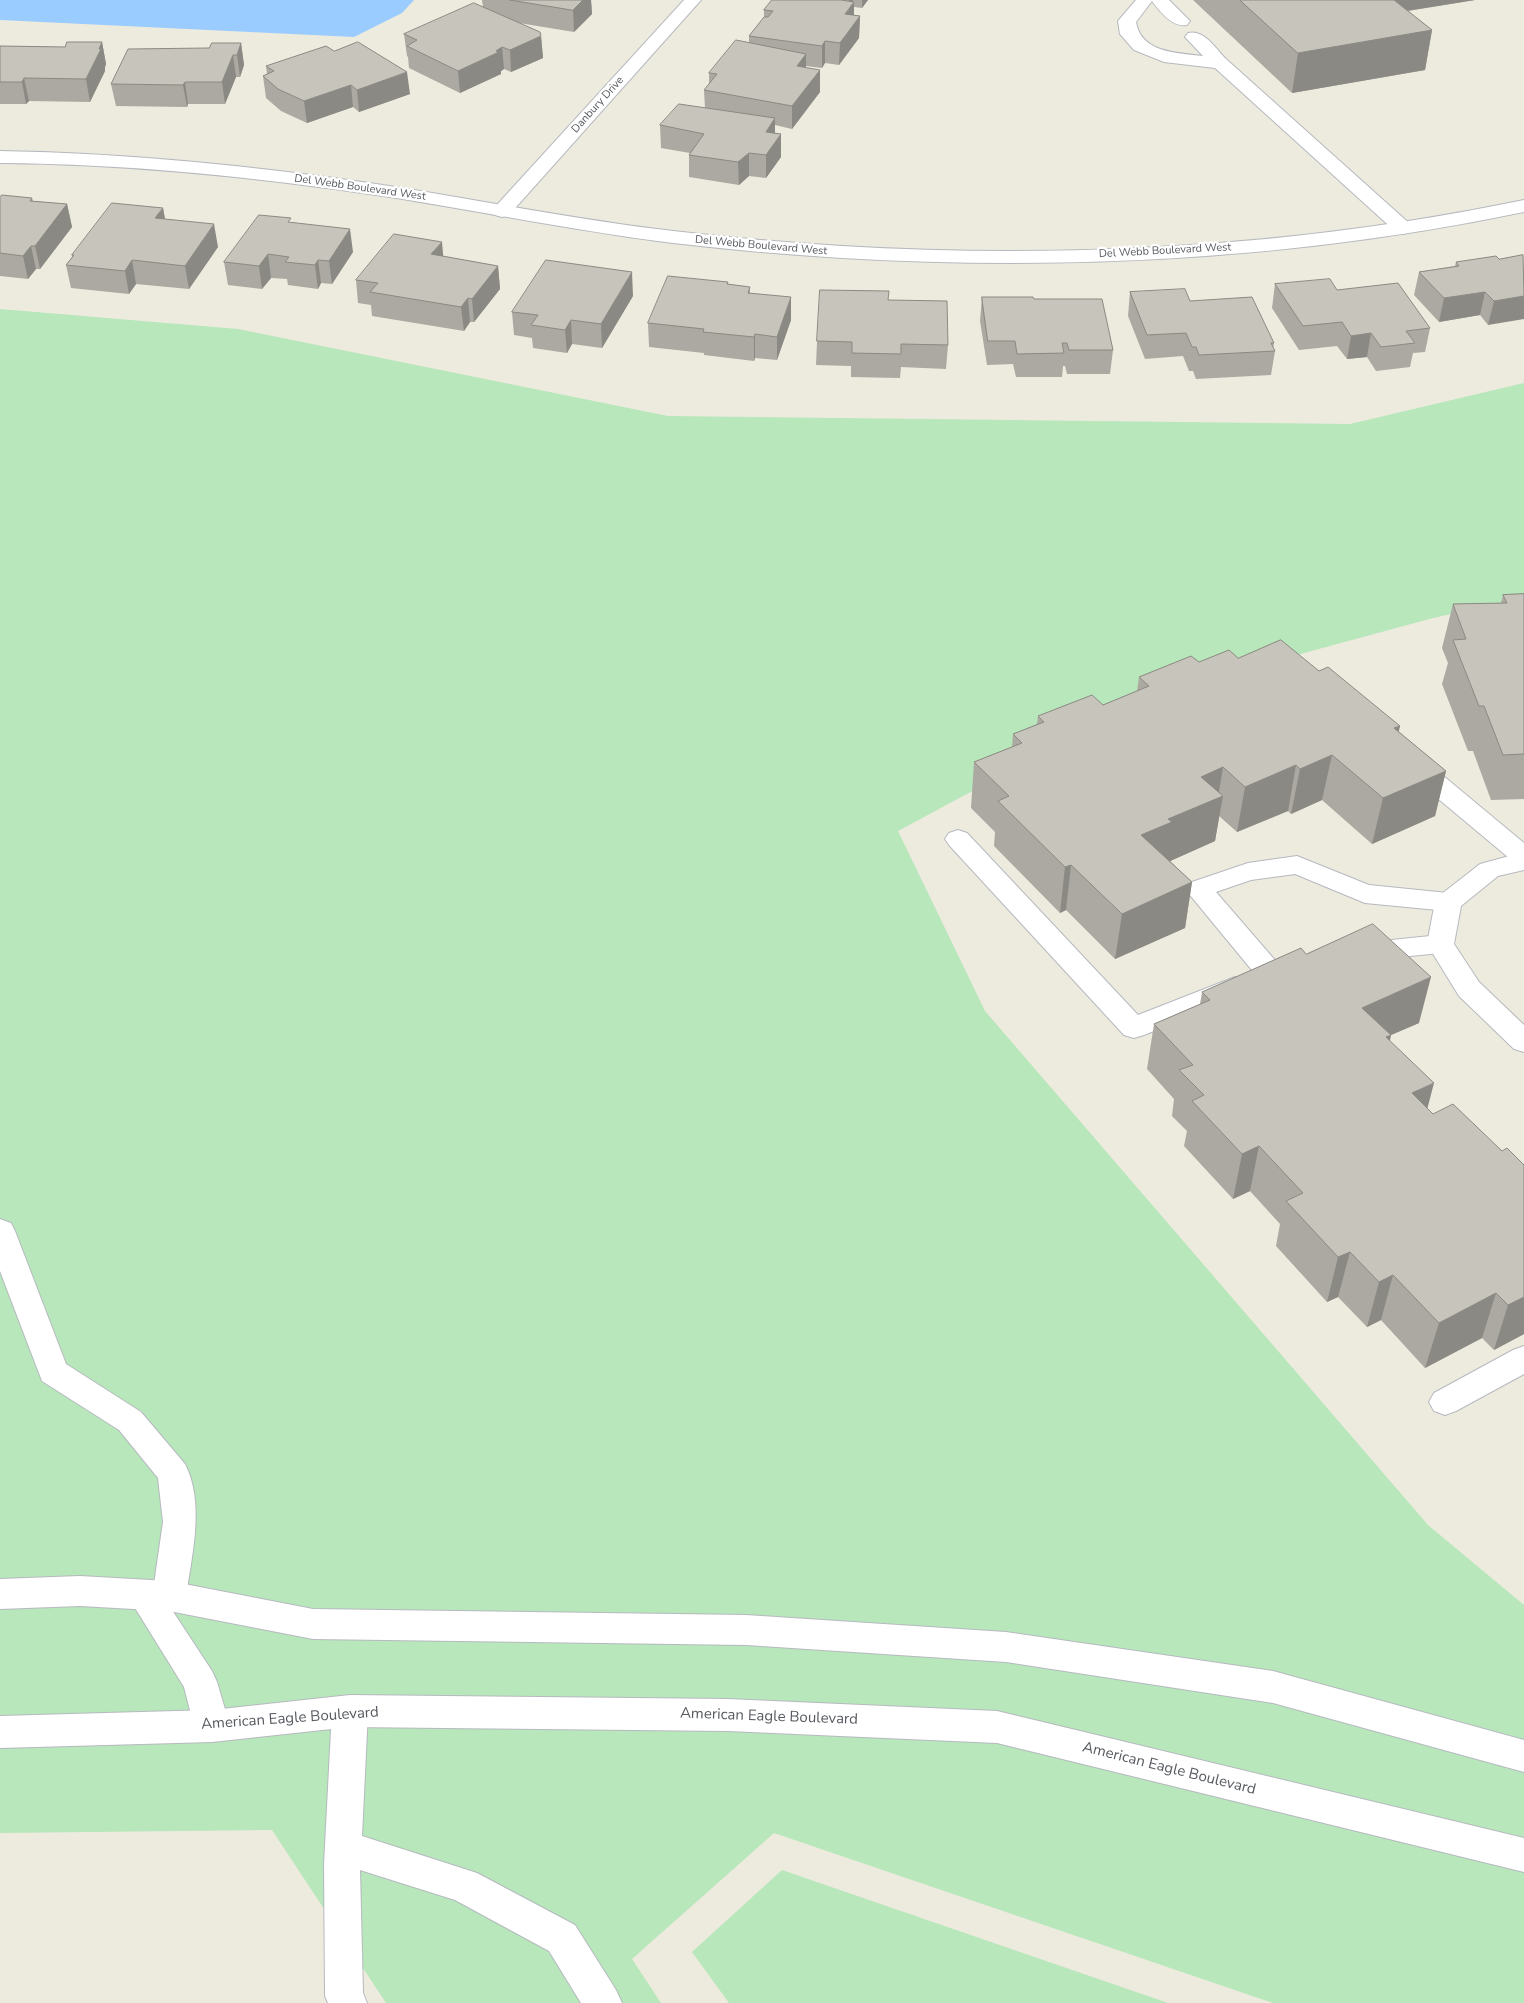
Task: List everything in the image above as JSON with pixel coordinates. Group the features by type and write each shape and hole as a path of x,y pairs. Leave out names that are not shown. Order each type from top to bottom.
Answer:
{"street":[{"name":"Danbury Drive","path":"502,211 693,0"},
{"path":"1144,0 1140,8 1127,21 1129,34 1140,46 1164,57 1220,63"},
{"path":"1159,0 1181,21"},
{"path":"1194,37 1220,63 1403,228"},
{"name":"Del Webb Boulevard West","path":"0,156 58,158 247,173 387,191 609,229 746,246 850,253 1042,257 1176,252 1278,244 1403,228 1524,206"},
{"path":"1396,750 1524,857"},
{"path":"958,839 1134,1028 1294,963"},
{"path":"1524,862 1489,870 1448,902 1440,944 1469,989 1524,1042"},
{"path":"1270,973 1198,889 1248,872 1297,865 1365,894 1448,902"},
{"path":"1341,954 1440,944"},
{"path":"0,1231 53,1372 130,1421 174,1474 180,1522 157,1596 200,1682 212,1726"},
{"path":"1446,1402 1524,1359"},
{"path":"0,1594 80,1592 157,1596 313,1624 746,1630 1006,1647 1273,1687 1524,1756"},
{"path":"348,2003 344,1996 342,1864 350,1711"},
{"name":"American Eagle Boulevard","path":"0,1732 212,1726 350,1711 728,1714 997,1728 1524,1855"},
{"path":"344,1847 464,1885 562,1938 603,2003"}],"green space":[{"path":"0,309 238,329 668,416 1350,424 1524,383 1524,598 1433,618 1153,694 898,831 985,1011 1428,1525 1524,1605 1524,2003 1273,2003 774,1833 632,1959 661,2003 386,2003 272,1830 0,1833"},
{"path":"782,1870 1168,2003 729,2003 692,1952"}],"water":[{"path":"0,0 414,0 402,13 354,37 0,20"}],"building":[{"path":"510,0 583,0 573,10"},
{"path":"772,0 841,0 854,2 845,14 860,16 840,43 825,41 822,46 749,36 764,17 768,17 773,11 764,10"},
{"path":"1240,0 1394,0 1432,30 1298,53"},
{"path":"474,3 540,32 541,36 510,50 502,47 496,51 499,52 458,71 407,46 417,40 404,34"},
{"path":"736,40 806,54 797,66 820,70 792,106 704,90 717,74 709,73"},
{"path":"67,42 102,42 99,49 101,49 86,79 24,78 22,82 0,82 0,46 65,47"},
{"path":"358,42 407,72 357,90 351,85 304,101 278,89 263,76 274,71 266,66 326,46 334,51"},
{"path":"212,43 241,43 237,55 233,55 222,82 185,82 183,85 111,84 128,49 209,48"},
{"path":"679,104 775,118 766,132 781,134 766,155 749,153 738,162 689,155 704,134 660,125"},
{"path":"2,195 32,198 30,201 67,204 35,246 31,246 23,256 0,253 0,198"},
{"path":"112,203 163,208 155,218 214,224 185,266 132,260 125,271 66,265"},
{"path":"259,215 291,218 288,222 350,229 329,261 318,260 315,265 285,262 289,257 268,254 259,266 224,262"},
{"path":"394,234 442,242 431,254 498,266 472,299 468,298 461,307 370,292 378,283 356,280"},
{"path":"1523,255 1524,296 1494,301 1485,292 1444,298 1419,272 1459,266 1456,262 1496,256 1499,259"},
{"path":"546,260 632,272 601,324 571,320 565,330 531,325 538,315 512,312"},
{"path":"668,276 728,282 727,284 750,287 748,293 791,297 777,337 755,334 754,337 703,332 704,329 648,323"},
{"path":"1330,279 1337,290 1398,283 1430,328 1406,331 1415,343 1381,347 1371,333 1351,336 1342,322 1303,326 1275,284"},
{"path":"1185,289 1190,301 1252,297 1274,343 1271,343 1275,351 1199,355 1196,347 1192,347 1186,333 1147,335 1130,292"},
{"path":"820,290 889,291 888,300 947,301 948,345 901,344 901,354 852,353 852,342 817,341"},
{"path":"982,297 1102,299 1113,350 1069,350 1067,343 1062,343 1064,353 1017,354 1015,341 988,341"},
{"path":"1524,594 1524,754 1503,755 1484,706 1479,706 1453,640 1466,639 1453,604 1507,603 1503,595"},
{"path":"1281,640 1319,671 1328,667 1400,726 1394,728 1446,771 1383,798 1332,755 1300,769 1296,765 1245,787 1223,767 1201,777 1223,796 1168,819 1172,822 1141,835 1192,882 1122,914 1071,865 1065,867 998,801 1009,796 974,762 1022,743 1013,734 1044,722 1038,716 1092,695 1103,705 1149,686 1139,677 1191,656 1199,662 1229,650 1238,658"},
{"path":"1373,924 1431,977 1362,1008 1391,1035 1386,1037 1434,1083 1412,1093 1433,1114 1453,1104 1502,1151 1507,1148 1524,1165 1524,1297 1508,1305 1496,1293 1439,1323 1393,1275 1379,1282 1350,1252 1338,1257 1286,1201 1303,1193 1259,1146 1242,1154 1192,1101 1204,1095 1179,1070 1193,1065 1154,1024 1210,1000 1202,992 1301,948 1306,954"}]}
